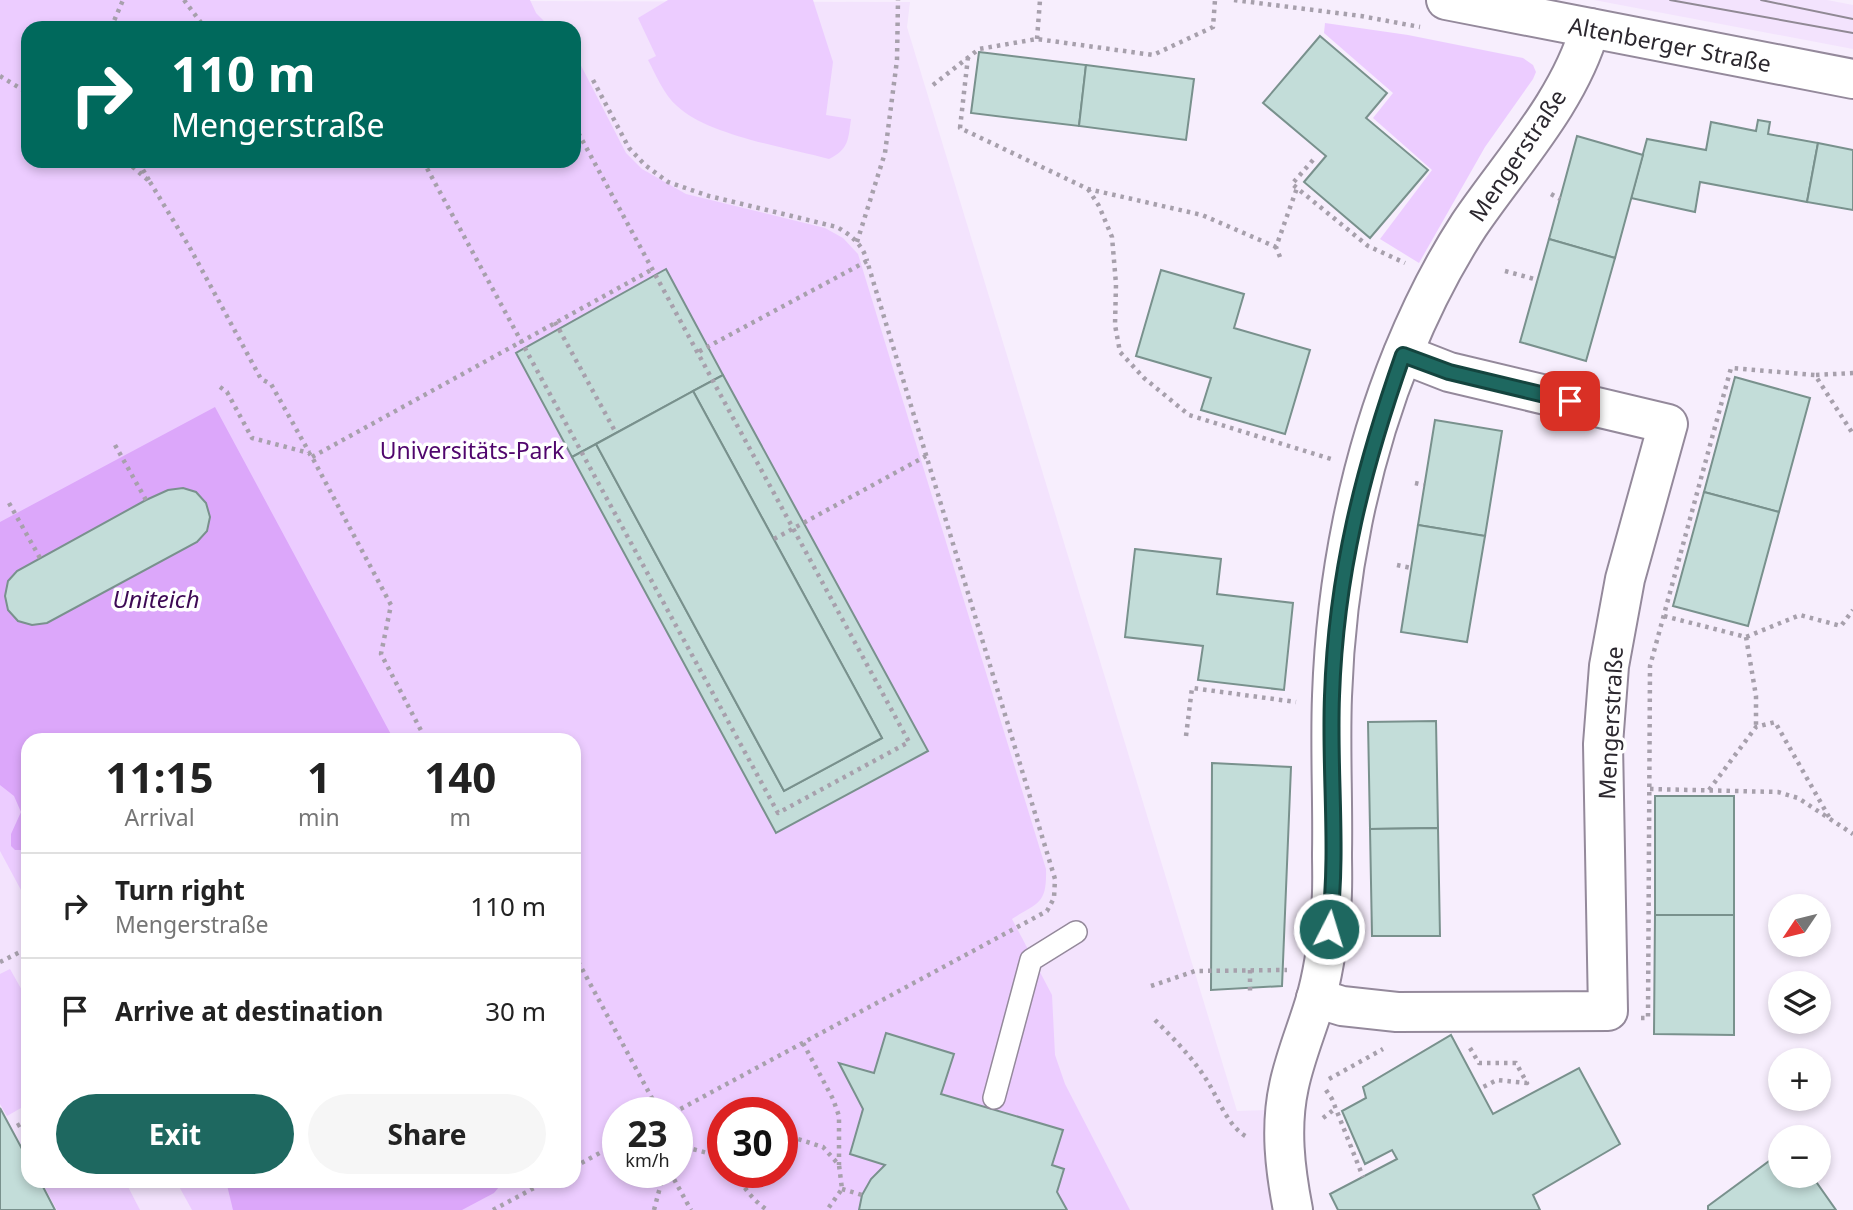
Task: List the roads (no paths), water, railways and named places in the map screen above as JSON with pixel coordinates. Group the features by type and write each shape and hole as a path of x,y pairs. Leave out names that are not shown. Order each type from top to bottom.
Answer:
{"street":[{"name":"Altenberger Straße","path":"1446,0 1853,79"},
{"name":"Mengerstraße","path":"1293,1210 1286,1175 1284,1125 1289,1086 1316,998 1332,905 1332,694 1340,593 1355,508 1377,428 1403,355 1430,294 1468,228 1572,74 1590,28"},
{"name":"Mengerstraße","path":"1316,998 1342,1006 1397,1012 1608,1011 1604,744 1609,666 1625,579 1668,424 1449,372 1403,355"}],"lane":[{"path":"994,1098 1031,960 1076,932"}],"water":[{"name":"Uniteich","path":"215,407 390,733 21,733 21,812 14,796 0,785 0,522"},
{"name":"Uniteich","path":"21,812 21,850 15,850 11,846 11,834"},
{"path":"228,1188 498,1188 494,1193 462,1210 233,1210"}],"tram line":[{"path":"1670,0 1853,33"},
{"path":"1761,0 1853,19"}],"park label":[{"name":"Universitäts-Park","path":"472,450"}]}
